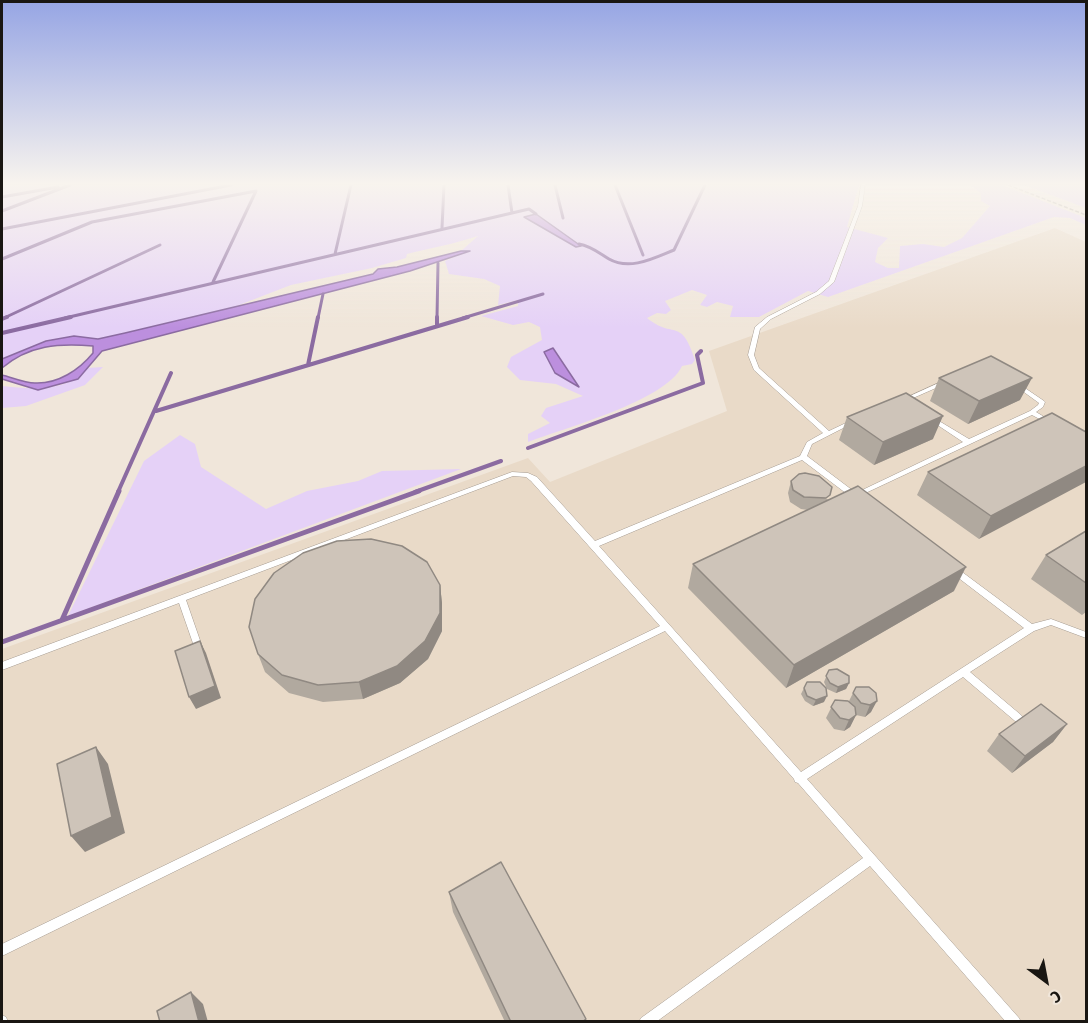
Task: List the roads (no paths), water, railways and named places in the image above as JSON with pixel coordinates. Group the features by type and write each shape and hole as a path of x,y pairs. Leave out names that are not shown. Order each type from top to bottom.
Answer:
{"lane":[{"path":"827,433 756,369 751,355 757,328 769,318 818,293 831,282 850,233"},
{"path":"892,405 952,379"},
{"path":"855,496 1041,406 1042,402 1014,384"},
{"path":"902,400 912,406"},
{"path":"921,412 968,442"},
{"path":"1032,412 1059,428"},
{"path":"594,545 803,456 809,443 859,419"},
{"path":"803,456 864,503"},
{"path":"2,666 512,474 520,474 534,479 594,545 1016,1022"},
{"path":"947,566 1031,628"},
{"path":"181,598 199,650"},
{"path":"799,779 1031,628 1051,622 1086,635"},
{"path":"2,950 666,627"},
{"path":"963,672 1018,718"},
{"path":"645,1022 871,859"}],"waterway":[{"path":"2,259 66,233"},
{"path":"213,282 236,233"},
{"path":"335,254 340,233"},
{"path":"65,318 428,233"},
{"path":"634,233 643,255"},
{"path":"579,244 617,262 634,264 674,250 682,233"},
{"path":"4,318 160,245"},
{"path":"437,318 438,263"},
{"path":"318,318 323,294"},
{"path":"463,318 543,294"},
{"path":"2,319 7,317"},
{"path":"2,333 71,317"},
{"path":"308,365 318,317"},
{"path":"156,411 468,317"},
{"path":"437,318 437,326"},
{"path":"528,448 703,383 697,355 701,351"},
{"path":"118,492 171,373"},
{"path":"415,492 501,461"},
{"path":"62,620 119,491"},
{"path":"2,642 419,491"}]}
